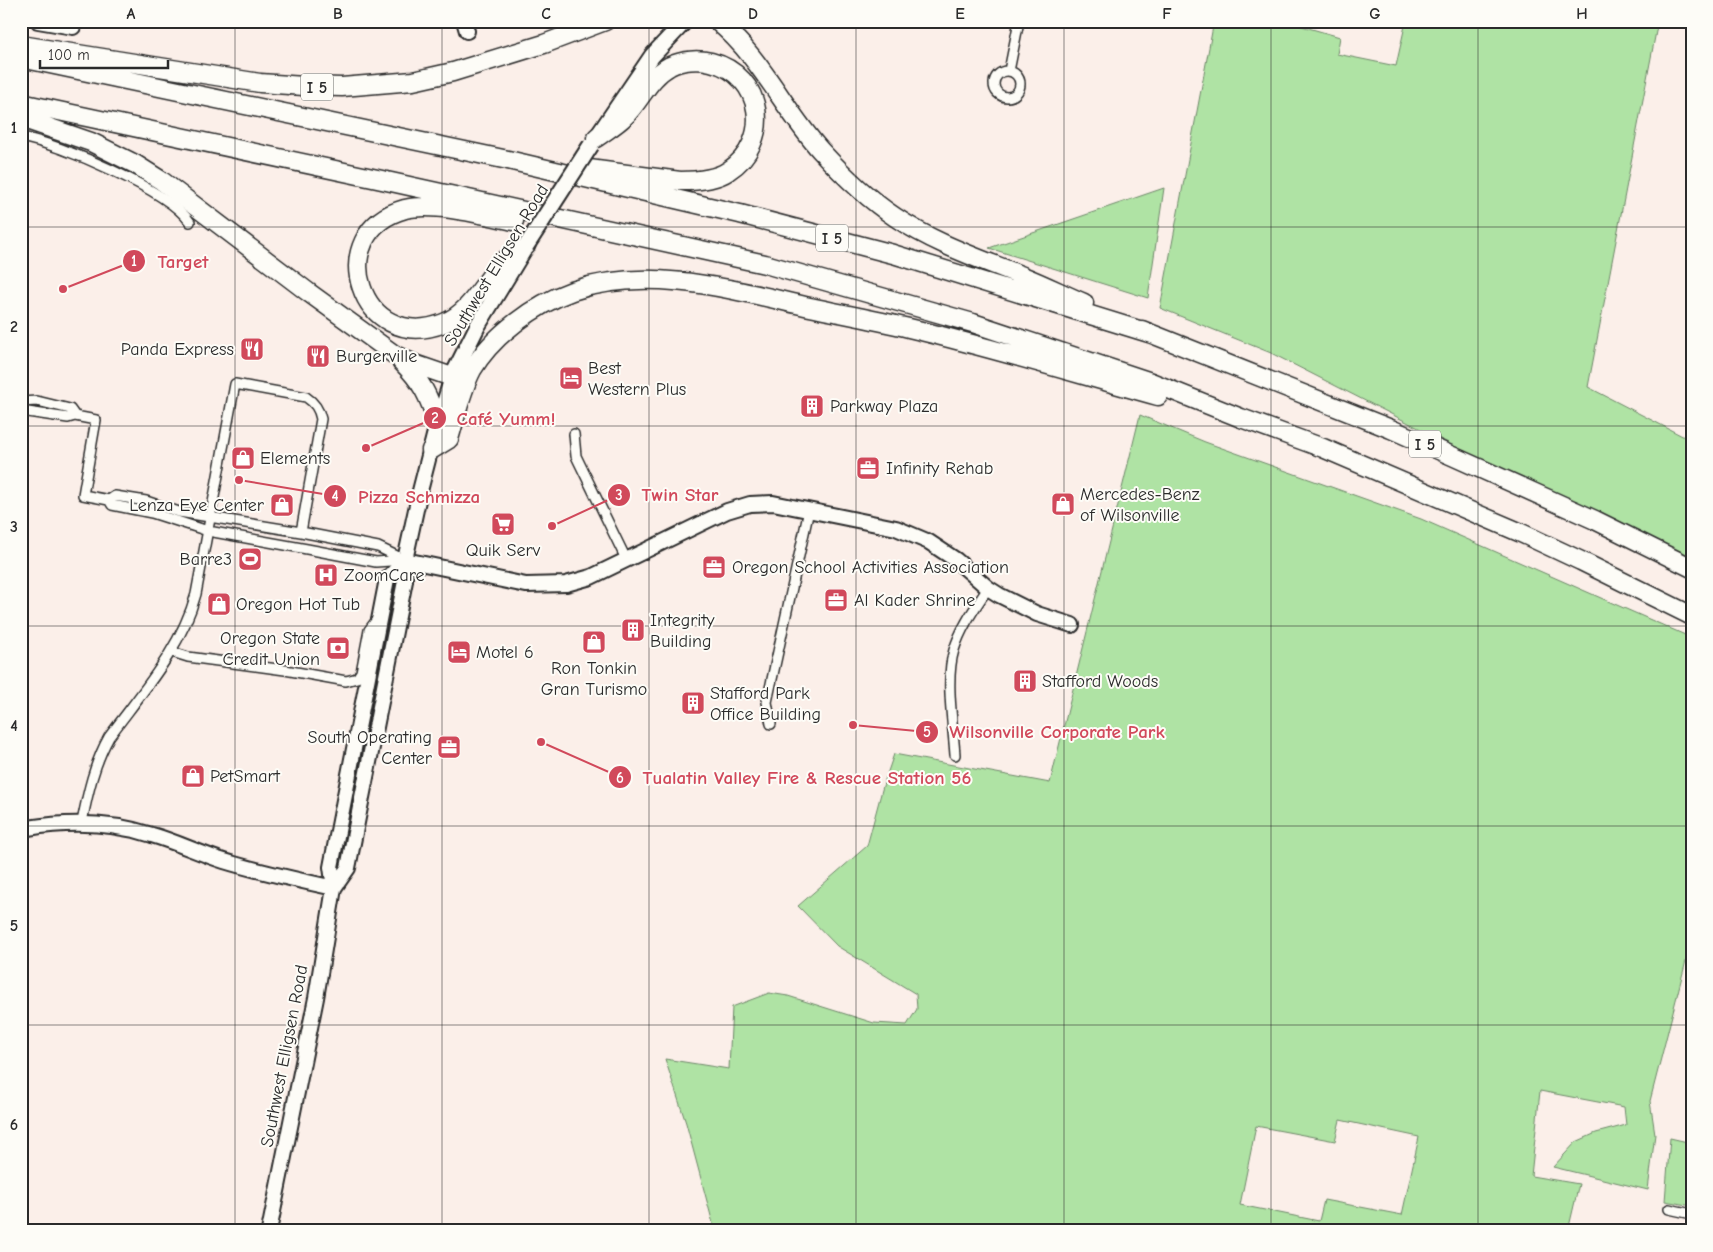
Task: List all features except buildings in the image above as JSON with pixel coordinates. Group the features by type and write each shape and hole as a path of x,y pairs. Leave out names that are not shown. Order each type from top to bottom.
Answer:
{"highway":[{"name":"I 5","path":"21,45 260,83 342,87 413,81 453,72 544,44 606,21"},
{"name":"I 5","path":"717,21 730,31 746,50 820,150 858,188 895,217 935,240 1027,278 1152,334 1450,455 1596,520 1692,568"},
{"name":"I 5","path":"21,58 508,160 740,214 893,254 1152,334"},
{"name":"I 5","path":"508,160 680,181 705,179 727,173 742,160 753,142 756,131 757,108 748,88 741,78 732,71 718,64 705,61 684,62 671,66 661,72 625,117 594,142"},
{"name":"I 5","path":"21,104 382,180 765,264 973,323 1151,382 1323,448 1581,560 1692,616"},
{"path":"21,118 91,142 135,164 162,181 348,322 395,355 416,375 428,396 438,424"},
{"name":"I 5","path":"526,246 499,266 479,293 462,311 452,319 431,327 410,328 389,321 379,315 364,296 358,279 358,261 368,235 381,221 406,209 432,208 450,210 578,232 649,239"},
{"name":"I 5","path":"431,450 449,439 465,386 482,355 494,341 538,308 570,292 610,282 636,280 690,283 908,328 1241,418"},
{"path":"395,355 452,377"}],"main road":[{"path":"38,21 73,24"},
{"name":"Southwest Elligsen Road","path":"334,888 348,868 405,581 405,560 431,450 452,377 478,325 526,246 594,142 652,56 685,21"},
{"path":"405,560 526,585 553,586 566,584 591,577 727,511 750,504 773,503 885,525 919,537 956,560 988,588 1032,612 1072,625"},
{"name":"Southwest Elligsen Road","path":"269,1231 316,998 334,888 332,867 387,579 405,560"},
{"path":"24,829 50,824 82,822 118,826 232,863 282,877 334,888"}],"street":[{"path":"1009,71 1018,21"},
{"path":"21,137 52,145 121,175 170,202 184,213 190,222"},
{"path":"82,822 90,785 101,752 109,738 172,652 190,614 196,594 235,384 306,397 317,408 321,419 301,532"},
{"path":"21,402 37,402 70,409 76,416"},
{"path":"21,411 68,418 76,416 96,420 82,496 109,500 115,496 146,501 179,512 378,547 405,560"},
{"path":"574,434 576,456 626,559"},
{"path":"109,500 112,505 152,513 208,530 376,562 405,560"},
{"path":"771,724 768,702 808,510"},
{"path":"955,755 950,680 954,650 965,623 988,588"},
{"path":"172,652 188,657 285,670 346,681 357,678 361,672 369,630 380,616"},
{"path":"1669,1209 1692,1214"}],"green space":[{"path":"1214,21 1284,21 1340,37 1337,54 1396,66 1406,21 1658,21 1588,387 1692,441 1692,567 1271,353 1160,308"},
{"path":"1164,188 1148,298 989,248"},
{"path":"1140,415 1205,442 1421,519 1692,638 1692,958 1687,957 1650,1101 1655,1134 1648,1190 1553,1167 1576,1142 1596,1133 1626,1125 1624,1107 1540,1091 1531,1176 1579,1184 1568,1231 715,1231 686,1123 665,1059 729,1069 732,1007 769,993 788,996 874,1023 907,1025 917,1009 916,994 837,946 798,906 867,846 883,786 894,754 1050,783","holes":["1340,1120 1419,1137 1402,1215 1324,1200 1319,1221 1240,1205 1256,1126 1335,1141"]},
{"path":"1670,1138 1692,1143 1692,1206 1665,1201"}],"place":[{"name":"Target","path":"63,289"},
{"name":"Panda Express","path":"252,349"},
{"name":"Burgerville","path":"318,356"},
{"name":"Best Western Plus","path":"571,378"},
{"name":"Parkway Plaza","path":"812,406"},
{"name":"Café Yumm!","path":"366,448"},
{"name":"Elements","path":"243,458"},
{"name":"Infinity Rehab","path":"868,468"},
{"name":"Pizza Schmizza","path":"239,480"},
{"name":"Mercedes-Benz of Wilsonville","path":"1063,504"},
{"name":"Lenza Eye Center","path":"282,505"},
{"name":"Quik Serv","path":"503,524"},
{"name":"Twin Star","path":"552,526"},
{"name":"Barre3","path":"250,559"},
{"name":"Oregon School Activities Association","path":"714,567"},
{"name":"ZoomCare","path":"326,575"},
{"name":"Al Kader Shrine","path":"836,600"},
{"name":"Oregon Hot Tub","path":"219,604"},
{"name":"Integrity Building","path":"633,630"},
{"name":"Ron Tonkin Gran Turismo","path":"594,642"},
{"name":"Oregon State Credit Union","path":"338,648"},
{"name":"Motel 6","path":"459,652"},
{"name":"Stafford Woods","path":"1025,681"},
{"name":"Stafford Park Office Building","path":"693,703"},
{"name":"Wilsonville Corporate Park","path":"853,725"},
{"name":"Tualatin Valley Fire & Rescue Station 56","path":"541,742"},
{"name":"South Operating Center","path":"449,747"},
{"name":"PetSmart","path":"193,776"}]}
